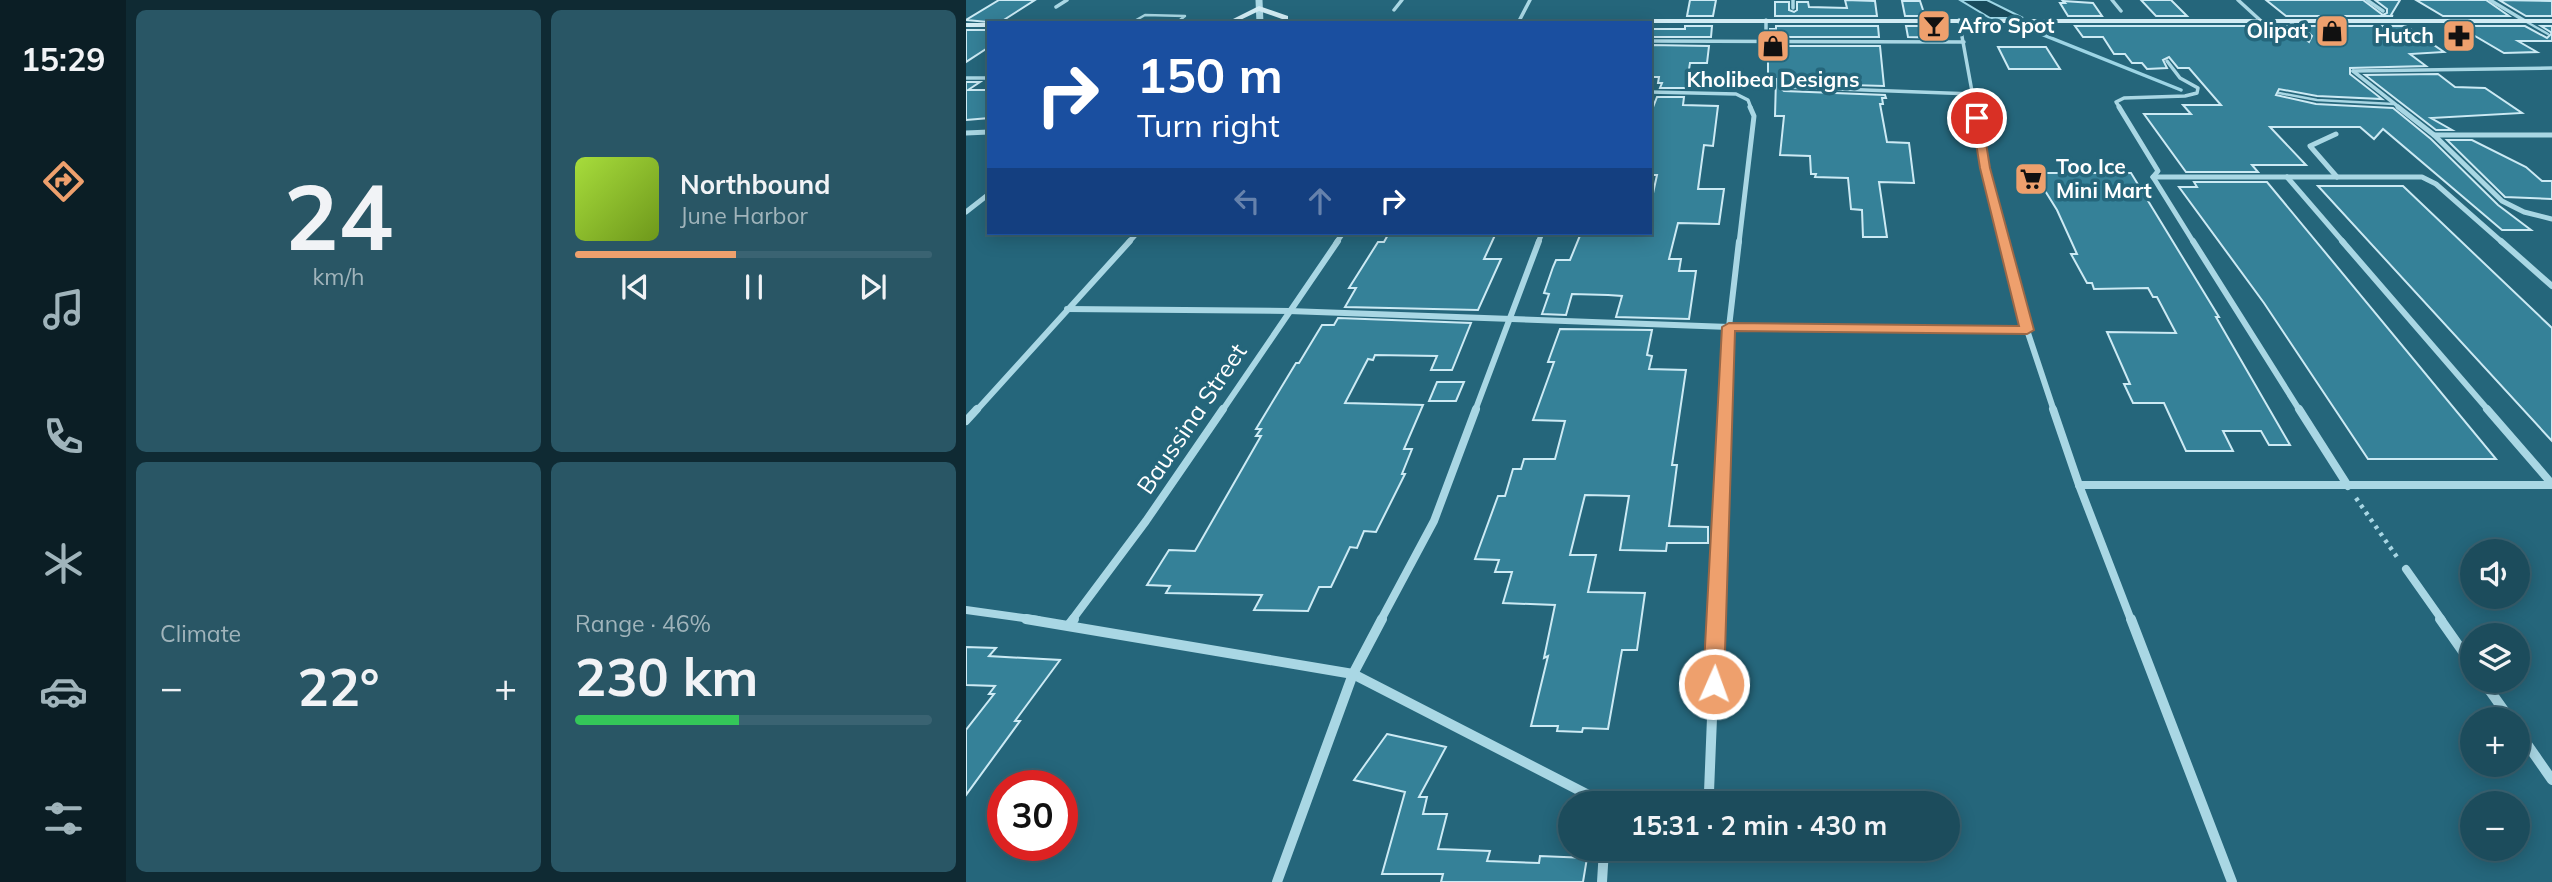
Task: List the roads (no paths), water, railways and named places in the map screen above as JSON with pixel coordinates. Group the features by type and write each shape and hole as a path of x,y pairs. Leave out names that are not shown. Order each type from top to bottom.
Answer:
{"main road":[{"path":"1231,21 1259,4 1291,21"},
{"path":"1652,21 2552,21"},
{"path":"966,25 987,25"}],"street":[{"path":"1056,7 1067,0"},
{"path":"1394,10 1402,0"},
{"path":"1519,21 1530,0"},
{"path":"1793,0 1793,8"},
{"path":"2112,0 2121,11"},
{"path":"2238,0 2261,21"},
{"path":"2367,0 2383,11"},
{"path":"2490,0 2525,21"},
{"path":"1766,20 1766,40"},
{"path":"1959,20 1985,168 2027,330 2079,485 2232,882"},
{"path":"1652,41 1964,41"},
{"path":"2153,177 2158,171 2116,102 2124,97 2185,96 2197,93 2198,88 2180,78 2166,61"},
{"path":"2552,68 2353,71 2434,135 2502,201 2524,212 2552,219"},
{"path":"966,78 987,78"},
{"path":"1784,87 1973,94"},
{"path":"1652,92 1736,94 1744,97 1752,107 1754,116 1729,327 1709,791"},
{"path":"966,133 987,132"},
{"path":"2336,134 2310,146 2337,177"},
{"path":"2434,135 2552,135"},
{"path":"2153,177 2414,176 2429,180 2552,286"},
{"path":"2153,177 2348,486"},
{"path":"2287,177 2552,484"},
{"path":"966,212 987,196"},
{"path":"966,421 1135,235"},
{"name":"Baussina Street","path":"1069,625 1146,521 1342,235"},
{"path":"1277,882 1353,674 1434,520 1541,235"},
{"path":"1067,309 1289,311 1729,327 2027,330"},
{"path":"2079,485 2552,484"},
{"path":"2406,569 2460,647"},
{"path":"966,610 1353,674 1581,791"},
{"path":"2530,748 2552,780"},
{"path":"1602,882 1603,861"}],"lane":[{"path":"1134,21 1145,15 1185,16 1179,21"},
{"path":"2289,21 2309,38"},
{"path":"2525,21 2548,34"},
{"path":"2279,93 2316,100 2393,104"}],"water":[{"path":"1960,0 1987,0 2023,18 1990,18"}],"waterway":[{"path":"2021,26 2181,90"}],"place":[{"name":"Afro Spot","path":"1934,26"},
{"name":"Olipat","path":"2332,31"},
{"name":"Hutch","path":"2459,36"},
{"name":"Kholibea Designs","path":"1773,46"},
{"name":"Too Ice Mini Mart","path":"2031,179"}]}
